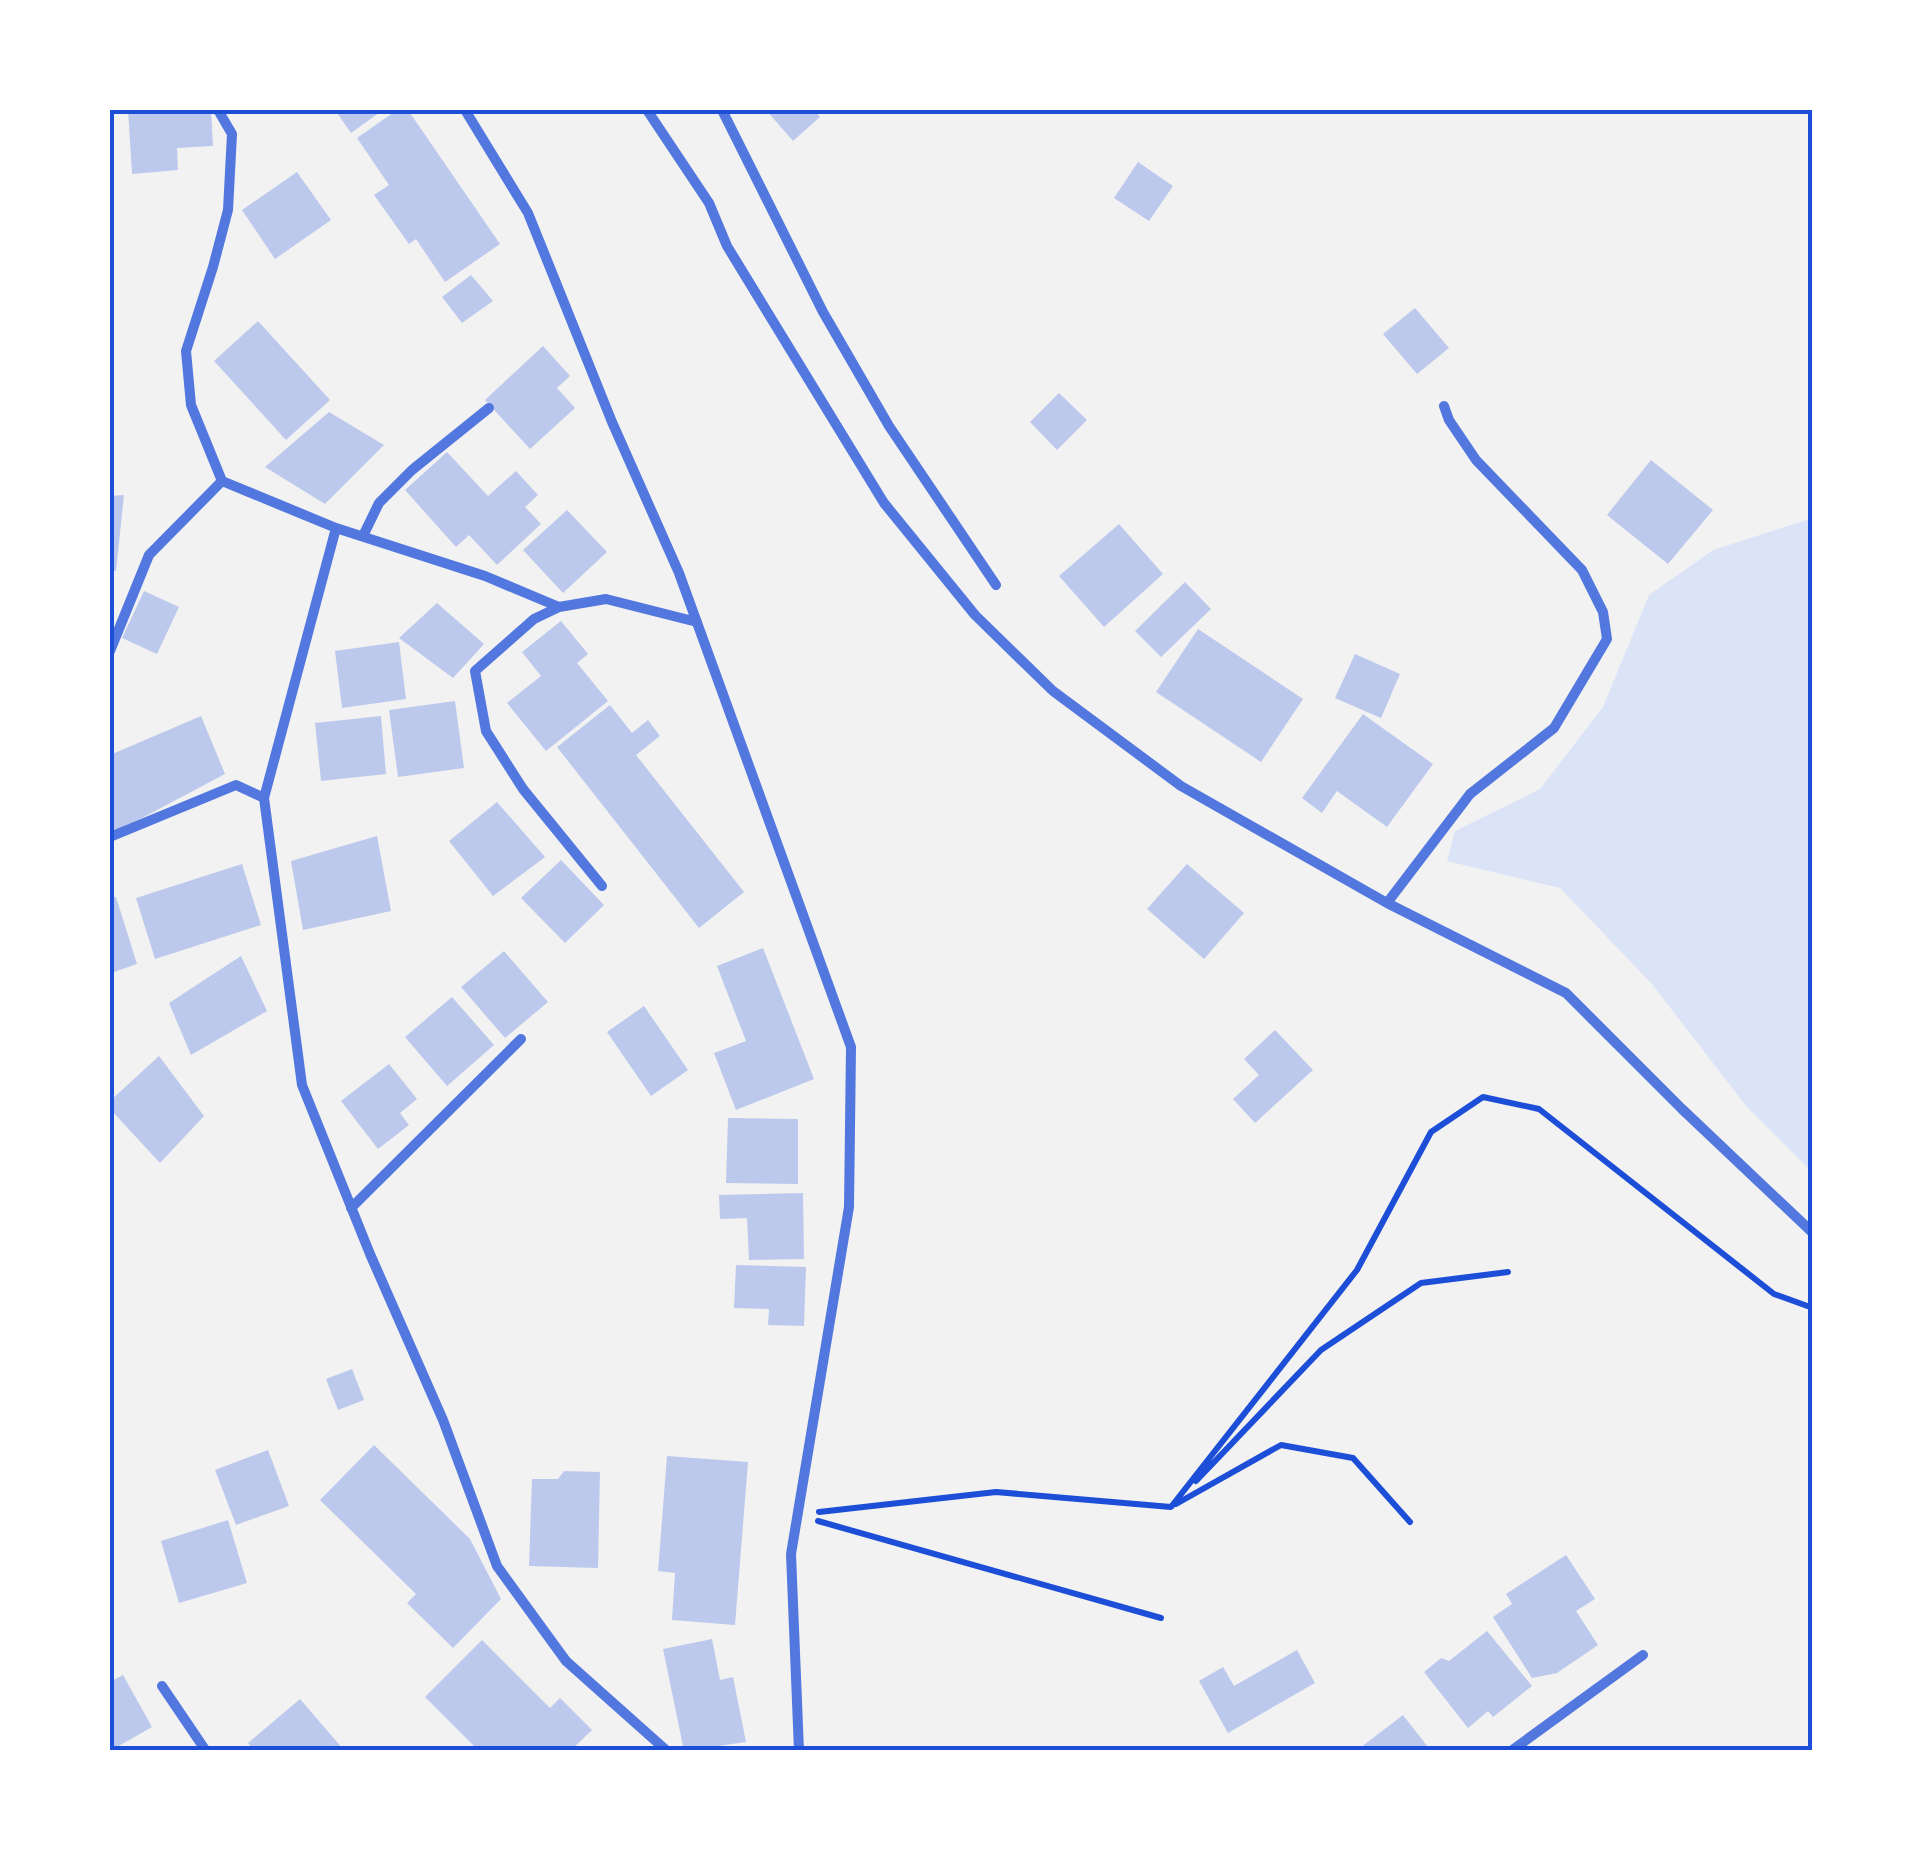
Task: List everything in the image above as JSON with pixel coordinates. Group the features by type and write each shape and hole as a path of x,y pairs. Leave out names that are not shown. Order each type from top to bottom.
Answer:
{"street":[{"path":"218,110 232,134 228,210 186,351 191,405 222,481 336,528 485,576 559,608"},
{"path":"465,110 528,213 697,622 851,1047 849,1207 791,1554 799,1751"},
{"path":"647,110 709,203 727,246 884,503 975,615 1053,690 1182,786 1387,903 1566,993 1813,1233"},
{"path":"722,110 824,312 889,426 996,584"},
{"path":"1387,903 1470,794 1554,728 1607,639 1603,612 1582,570 1476,460 1444,406"},
{"path":"362,536 379,503 412,470 489,408"},
{"path":"110,652 149,555 222,481"},
{"path":"336,528 264,798 302,1085 443,1420 496,1566 566,1661 668,1751"},
{"path":"602,886 523,789 486,731 475,671 534,619 559,608 606,599 697,622"},
{"path":"110,837 236,786 264,798"},
{"path":"351,1208 521,1039"},
{"path":"1511,1751 1643,1655"},
{"path":"162,1686 206,1751"}],"path":[{"path":"1170,1507 1357,1270 1431,1132 1484,1097 1539,1109 1774,1294 1813,1308"},
{"path":"1170,1507 1321,1350 1421,1283 1508,1272"},
{"path":"798,1515 996,1492 1170,1507 1281,1444 1353,1458 1410,1522"},
{"path":"798,1515 1161,1618"}],"shaded area":[{"path":"1813,518 1813,1173 1747,1107 1651,983 1560,888 1447,861 1455,831 1540,789 1603,707 1649,595 1713,550"}],"building":[{"path":"128,110 211,110 213,146 177,148 178,170 132,174"},
{"path":"335,110 383,110 351,133"},
{"path":"397,110 408,110 500,244 445,282 416,239 409,244 374,195 389,185 357,138"},
{"path":"766,110 814,110 820,117 793,141"},
{"path":"1138,162 1173,186 1149,221 1114,198"},
{"path":"297,172 331,220 275,259 242,210"},
{"path":"471,275 493,301 462,323 442,297"},
{"path":"1415,308 1449,348 1417,374 1383,334"},
{"path":"258,321 330,400 286,440 214,361"},
{"path":"543,346 570,376 557,388 575,408 530,449 485,400"},
{"path":"1059,393 1087,420 1057,450 1030,422"},
{"path":"329,412 384,445 325,504 265,467"},
{"path":"447,452 488,496 516,471 538,495 525,507 541,524 497,565 469,535 456,547 405,490"},
{"path":"1651,460 1713,510 1668,564 1607,515"},
{"path":"124,495 116,571 110,570 110,496"},
{"path":"567,510 607,552 563,593 523,550"},
{"path":"1119,524 1163,574 1104,627 1059,576"},
{"path":"1185,582 1211,609 1161,657 1135,631"},
{"path":"144,591 179,607 157,654 122,638"},
{"path":"437,603 484,644 453,678 399,638"},
{"path":"561,621 588,654 577,663 608,701 546,751 507,703 541,676 522,652"},
{"path":"1198,629 1303,699 1261,762 1156,692"},
{"path":"399,642 406,699 342,708 335,651"},
{"path":"1355,654 1400,674 1381,718 1335,698"},
{"path":"455,701 464,768 398,777 389,710"},
{"path":"610,705 632,733 648,720 660,736 636,755 744,892 699,928 557,747"},
{"path":"1363,714 1433,764 1387,827 1337,791 1322,813 1302,798"},
{"path":"201,716 225,774 110,835 110,755"},
{"path":"381,716 386,774 321,781 315,723"},
{"path":"497,802 545,857 493,896 449,841"},
{"path":"377,836 391,911 303,930 291,861"},
{"path":"561,860 604,905 565,943 521,898"},
{"path":"242,864 261,925 155,959 136,898"},
{"path":"1187,864 1244,913 1204,959 1147,909"},
{"path":"116,897 137,964 111,973 110,898"},
{"path":"763,948 814,1079 736,1110 714,1053 746,1041 717,966"},
{"path":"504,951 548,1002 505,1038 461,987"},
{"path":"241,956 267,1011 191,1055 169,1003"},
{"path":"452,997 494,1045 447,1086 405,1037"},
{"path":"644,1006 688,1070 651,1096 607,1032"},
{"path":"1275,1030 1313,1070 1255,1123 1233,1099 1259,1075 1244,1059"},
{"path":"159,1056 204,1116 160,1163 110,1109 110,1101"},
{"path":"389,1064 417,1099 400,1113 409,1125 378,1149 341,1101"},
{"path":"728,1118 798,1119 798,1184 726,1183"},
{"path":"803,1193 804,1259 749,1260 747,1218 720,1219 719,1195"},
{"path":"736,1265 806,1267 804,1326 768,1325 769,1309 734,1308"},
{"path":"352,1369 364,1400 338,1410 326,1379"},
{"path":"374,1445 470,1539 501,1599 453,1648 407,1603 416,1594 320,1500"},
{"path":"268,1450 289,1506 236,1525 215,1470"},
{"path":"667,1456 748,1462 735,1625 672,1620 675,1573 658,1571"},
{"path":"564,1471 600,1472 598,1568 529,1566 532,1479 558,1479"},
{"path":"228,1520 247,1583 179,1603 161,1541"},
{"path":"1566,1555 1595,1599 1576,1611 1598,1645 1557,1673 1532,1678 1493,1617 1512,1604 1506,1594"},
{"path":"1487,1631 1532,1686 1493,1717 1488,1711 1468,1728 1424,1672 1441,1658 1449,1661"},
{"path":"712,1639 720,1680 733,1677 746,1742 684,1751 663,1649"},
{"path":"482,1640 550,1708 560,1698 592,1730 570,1751 479,1751 425,1697"},
{"path":"1297,1650 1315,1683 1228,1733 1199,1681 1223,1667 1234,1686"},
{"path":"123,1675 152,1727 110,1751 110,1682"},
{"path":"300,1699 343,1749 254,1751 248,1743"},
{"path":"1403,1715 1431,1751 1356,1751"}]}
